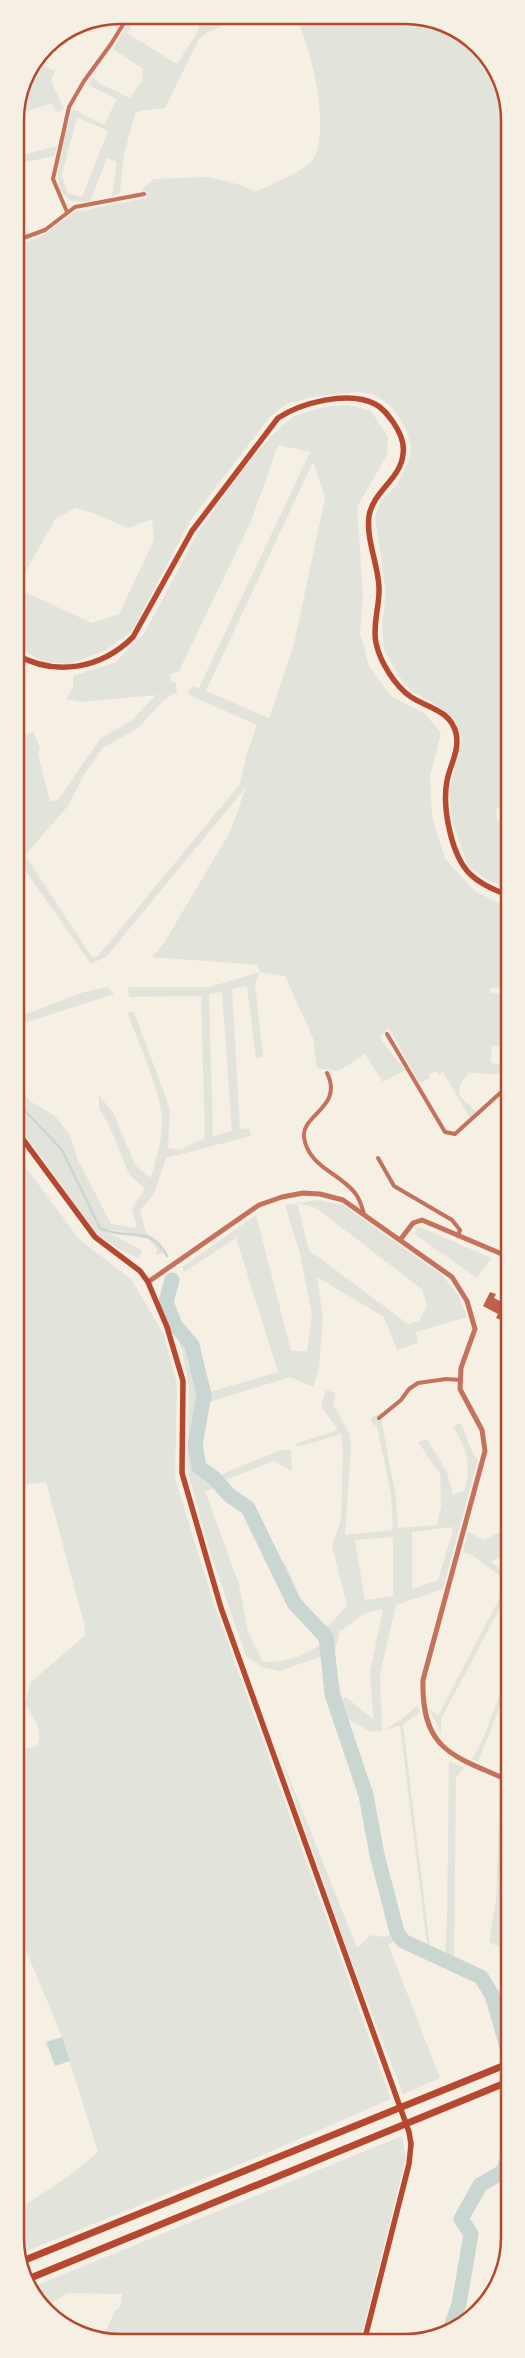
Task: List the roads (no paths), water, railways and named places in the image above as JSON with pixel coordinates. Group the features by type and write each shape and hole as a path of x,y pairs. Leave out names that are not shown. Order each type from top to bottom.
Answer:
{"highway":[{"path":"27,2259 501,2067"},
{"path":"32,2277 501,2086"}],"main road":[{"path":"24,658 40,666 63,669 90,662 122,646 133,636 192,531 278,418 295,409 326,400 358,399 376,404 387,414 399,431 404,454 399,467 374,501 370,514 369,532 379,588 376,642 384,664 403,691 440,711 453,726 457,744 447,781 445,801 457,851 465,869 478,880 501,892"},
{"path":"24,1141 95,1237 140,1271 148,1282 167,1326 183,1381 182,1473 221,1608 410,2132 409,2164 366,2334"}],"street":[{"path":"67,212 53,178 70,107 84,81 112,44 124,24"},
{"path":"24,238 45,230 67,212 75,208 144,194"},
{"path":"387,1034 445,1132 455,1134 501,1093"},
{"path":"328,1073 332,1083 331,1093 305,1129 305,1140 318,1162 356,1194 364,1215"},
{"path":"378,1158 394,1186 452,1220 460,1230 458,1236"},
{"path":"148,1282 259,1206 282,1197 304,1193 320,1194 343,1200 452,1277 468,1301 475,1329 461,1368 460,1389 482,1430 485,1451 423,1680 422,1705 433,1735 450,1754 501,1777"},
{"path":"400,1240 413,1223 418,1220 501,1253"},
{"path":"379,1418 401,1400 409,1389 418,1383 446,1379 461,1380"}],"waterway":[{"path":"24,1110 62,1150 100,1228 110,1232 137,1235 153,1240 167,1256"},
{"path":"172,1280 166,1302 175,1325 192,1345 204,1395 195,1445 199,1467 214,1478 229,1495 248,1508 294,1603 326,1637 332,1694 366,1795 377,1855 397,1932 403,1941 481,1977 492,1995 501,2026"},
{"path":"453,2322 459,2304 471,2234 461,2219 480,2185 501,2173"}]}
